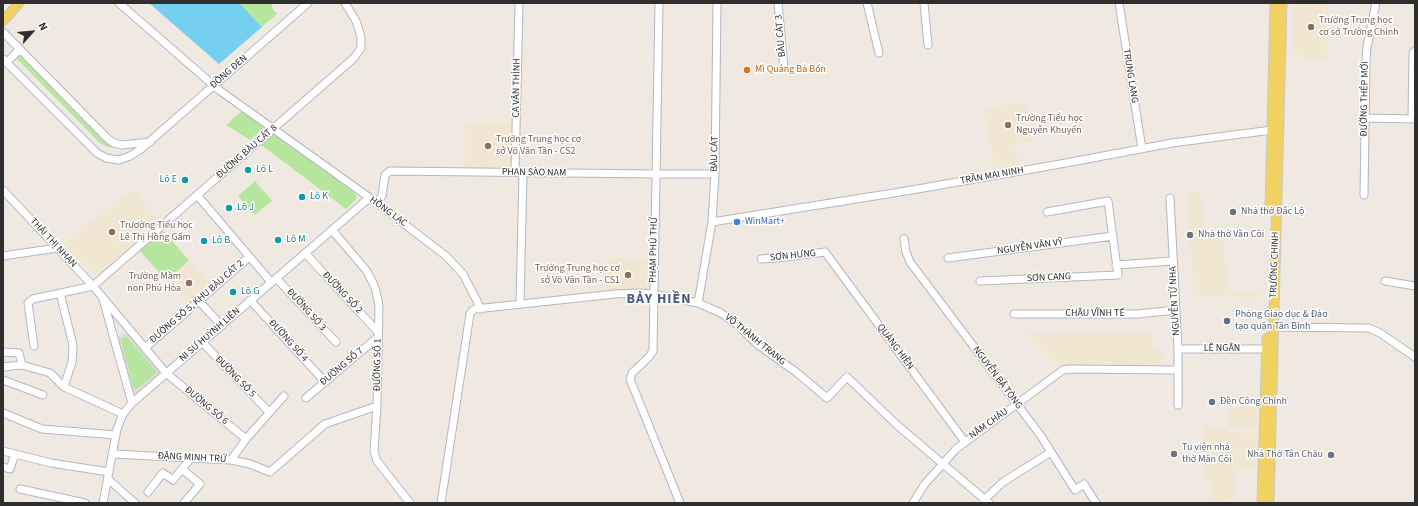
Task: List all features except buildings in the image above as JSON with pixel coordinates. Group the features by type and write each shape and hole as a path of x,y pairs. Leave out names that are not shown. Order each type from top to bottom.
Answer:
{"main road":[{"path":"3,21 18,3"},
{"name":"TRƯỜNG CHINH","path":"1269,503 1266,350 1270,327 1272,130 1279,4"},
{"name":"TRƯỜNG CHINH","path":"1262,503 1268,431 1279,4"}],"street":[{"name":"HỒNG LẠC","path":"119,3 213,86 377,203 433,246 454,265 468,282 481,308"},
{"name":"ĐỒNG ĐEN","path":"20,49 5,60 97,153 103,157 115,160 123,159 135,154 150,142 308,3"},
{"name":"ĐƯỜNG BÀU CÁT 8","path":"93,286 349,63 359,51 361,41 359,29 354,17 344,3"},
{"name":"CA VĂN THỈNH","path":"518,3 520,304"},
{"name":"PHẠM PHÚ THỨ","path":"659,3 653,351 649,357 632,373 630,381 680,503"},
{"name":"BÀU CÁT","path":"698,303 712,222 715,174 717,3"},
{"name":"BÀU CÁT 3","path":"778,3 784,69"},
{"path":"867,3 879,53"},
{"path":"924,3 928,45"},
{"name":"TRUNG LANG","path":"1119,3 1142,149"},
{"name":"ĐƯỜNG THÉP MỚI","path":"1364,195 1364,118 1367,47 1376,3"},
{"path":"3,32 110,140 122,145 150,142"},
{"path":"1364,118 1414,119 1413,53 1415,51"},
{"name":"TRẦN MAI NINH","path":"712,222 879,196 1060,165 1172,143 1272,130"},
{"name":"PHAN SÀO NAM","path":"377,203 382,196 385,175 390,171 715,174"},
{"name":"THÁI THỊ NHẠN","path":"3,190 93,286 166,373"},
{"name":"ĐƯỜNG SỐ 3","path":"197,195 249,257 336,342"},
{"name":"NI SƯ HUỲNH LIÊN","path":"103,503 116,435 123,414 132,403 369,198"},
{"name":"NGUYỄN TỬ NHA","path":"1170,198 1178,349 1178,405"},
{"path":"1047,212 1108,202 1116,265 1173,261"},
{"name":"ĐƯỜNG SỐ 1","path":"332,230 366,270 374,283 378,302 378,335 377,406 373,445 375,456 410,503"},
{"name":"NGUYỄN VĂN VỸ","path":"948,258 1113,236"},
{"name":"NGUYỄN BÁ TÒNG","path":"904,239 906,252 910,262 1017,404 1051,452 1075,490 1084,484 1096,503"},
{"path":"3,256 57,248"},
{"name":"SƠN HƯNG","path":"761,259 824,252"},
{"name":"QUẢNG HIỀN","path":"824,252 965,442"},
{"name":"ĐƯỜNG SỐ 2","path":"305,253 378,335"},
{"name":"ĐƯỜNG SỐ 5, KHU BÀU CÁT 2","path":"145,348 249,257"},
{"name":"SƠN CANG","path":"980,281 1118,275 1116,265"},
{"path":"1385,281 1415,286"},
{"path":"34,346 28,303 33,299 93,286"},
{"path":"60,293 73,345 72,362 64,387"},
{"name":"VÕ THÀNH TRANG","path":"481,308 639,293 653,294 698,303 721,313 739,326 758,345 796,372 827,398 847,377 897,425 987,501"},
{"name":"THÁI THỊ NHẠN","path":"102,297 132,403"},
{"name":"ĐƯỜNG SỐ 4","path":"250,300 325,382"},
{"path":"199,301 221,326"},
{"path":"441,503 470,314 473,310 481,308"},
{"name":"CHÂU VĨNH TẾ","path":"1014,314 1138,314 1176,310"},
{"path":"1270,327 1369,328 1380,333 1415,357"},
{"name":"ĐƯỜNG SỐ 7","path":"306,398 378,335"},
{"name":"ĐƯỜNG SỐ 5","path":"202,342 269,412"},
{"name":"LÊ NGÂN","path":"1178,349 1266,350"},
{"path":"3,352 19,353 22,365"},
{"path":"43,395 3,381 4,367 22,365 50,373 64,387 123,414"},
{"name":"NĂM CHÂU","path":"913,503 924,485 956,449 1060,372 1066,370 1178,370"},
{"name":"ĐƯỜNG SỐ 6","path":"166,373 246,439"},
{"path":"231,460 246,439 284,396"},
{"name":"ĐẶNG MINH TRỨ","path":"113,454 231,460 250,464 270,472 325,424 377,406"},
{"path":"3,413 42,429 116,435"},
{"path":"3,451 109,476 135,503"},
{"path":"987,501 1003,482 1051,452"},
{"path":"3,467 10,469 15,454"},
{"path":"148,492 163,473 173,480 191,458"},
{"path":"182,469 200,484 184,503"},
{"path":"20,489 85,503"}],"shaded area":[{"name":"Trường Trung học cơ sở Trường Chinh","path":"1294,3 1328,3 1327,59 1300,58 1293,50"},
{"name":"Trường Tiểu học Nguyễn Khuyến","path":"1025,102 1032,141 1015,144 1020,168 995,172 984,109"},
{"name":"Trường Trung học cơ sở Võ Văn Tần - CS2","path":"465,123 512,124 512,169 465,168"},
{"name":"Trươờng Tiểu học Lê Thị Hồng Gấm","path":"133,189 159,220 99,273 91,272 63,243"},
{"path":"1201,191 1204,236 1223,234 1228,291 1261,292 1261,298 1194,296 1186,193"},
{"name":"Trường Trung học cơ sở Võ Văn Tần - CS1","path":"606,258 650,259 649,290 608,291"},
{"name":"Trường Mầm non Phú Hòa","path":"189,260 212,286 189,306 167,281"},
{"path":"122,333 129,335 159,371 159,375 139,392 135,393 131,388 118,341 119,336","holes":["122,338 128,338 157,372 137,389 133,386 121,341"]},
{"path":"1026,333 1153,333 1153,349 1162,349 1162,367 1059,367"},
{"path":"1229,396 1235,396 1235,407 1259,407 1258,429 1229,428"},
{"path":"1204,427 1219,427 1229,432 1258,433 1257,470 1235,470 1234,495 1222,503 1210,503 1211,482 1204,481"}],"green space":[{"path":"239,3 272,3 272,8 276,13 278,13 263,26 261,26"},
{"path":"19,52 103,140 111,145 125,148 108,147 100,143 14,56"},
{"path":"242,111 260,124 263,128 250,140 226,125"},
{"path":"275,133 355,193 357,198 346,209 260,144"},
{"path":"255,181 272,201 255,215 238,196"},
{"path":"162,230 189,260 167,281 139,250"},
{"path":"122,333 129,335 159,371 159,375 136,393 132,391 118,338"}],"water":[{"path":"149,3 239,3 261,26 263,26 219,64"}],"place":[{"name":"Trường Trung học cơ sở Trường Chinh","path":"1311,27"},
{"name":"Mì Quảng Bà Bốn","path":"747,70"},
{"name":"Trường Tiểu học Nguyễn Khuyến","path":"1008,125"},
{"name":"Trường Trung học cơ sở Võ Văn Tần - CS2","path":"488,146"},
{"name":"Lô L","path":"248,170"},
{"name":"Lô E","path":"185,180"},
{"name":"Lô K","path":"302,197"},
{"name":"Lô J","path":"229,208"},
{"name":"Nhà thờ Đắc Lộ","path":"1233,212"},
{"name":"WinMart+","path":"737,222"},
{"name":"Trươờng Tiểu học Lê Thị Hồng Gấm","path":"112,232"},
{"name":"Nhà thờ Văn Côi","path":"1190,235"},
{"name":"Lô M","path":"278,240"},
{"name":"Lô B","path":"204,241"},
{"name":"Trường Trung học cơ sở Võ Văn Tần - CS1","path":"628,275"},
{"name":"Trường Mầm non Phú Hòa","path":"189,283"},
{"name":"Lô G","path":"233,292"},
{"name":"Phòng Giáo dục & Đào tạo quận Tân Bình","path":"1227,321"},
{"name":"Đền Công Chính","path":"1212,402"},
{"name":"Tu viện nhà thờ Mân Côi","path":"1174,454"},
{"name":"Nhà Thờ Tân Châu","path":"1331,455"}],"district":[{"name":"BẢY HIỀN","path":"659,300"}]}
